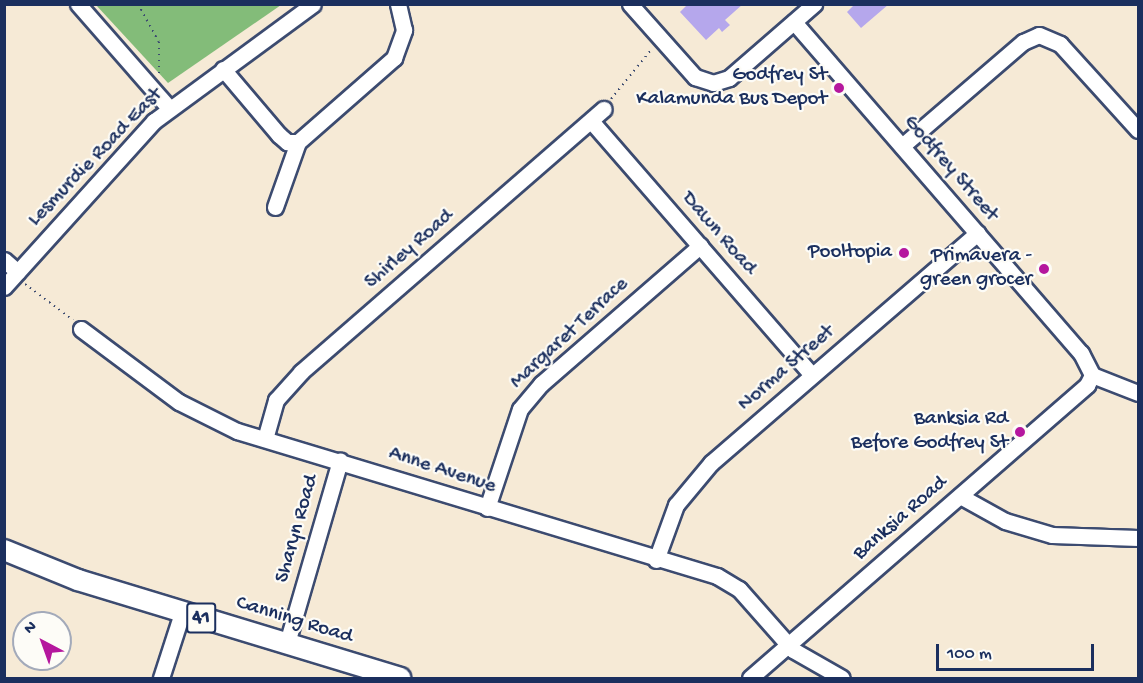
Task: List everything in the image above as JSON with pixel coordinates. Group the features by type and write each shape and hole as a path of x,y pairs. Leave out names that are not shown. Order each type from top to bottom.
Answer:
{"main road":[{"name":"Canning Road","path":"4,550 78,580 400,678"}],"street":[{"path":"78,4 169,108"},
{"name":"Lesmurdie Road East","path":"4,287 169,108 313,4"},
{"path":"275,207 298,142 394,58 404,30 398,4"},
{"path":"630,4 691,73 707,83 729,78 814,4"},
{"name":"Godfrey Street","path":"794,22 1081,353 1092,375"},
{"path":"902,146 1023,42 1039,35 1060,44 1138,130"},
{"path":"223,69 279,135 287,142 298,142"},
{"name":"Shirley Road","path":"266,439 276,400 301,372 592,122 604,108"},
{"name":"Dawn Road","path":"592,122 812,375"},
{"name":"Norma Street","path":"656,560 676,505 711,463 977,233"},
{"name":"Margaret Terrace","path":"487,508 520,409 541,384 700,246"},
{"path":"4,260 18,272"},
{"name":"Anne Avenue","path":"81,329 179,402 237,431 729,582 788,645 842,678"},
{"path":"1092,375 1138,393"},
{"name":"Banksia Road","path":"750,678 1087,385 1092,375"},
{"name":"Sharyn Road","path":"287,643 340,461"},
{"path":"960,496 1005,521 1052,536 1138,538"},
{"path":"161,678 182,613"}],"path":[{"path":"138,4 159,42 159,95"},
{"path":"604,108 651,50"},
{"path":"18,272 20,280 81,329"}],"green space":[{"path":"96,5 281,5 168,83"}],"building":[{"path":"688,4 743,4 725,20 730,25 722,32 719,28 706,40 680,12"},
{"path":"855,4 889,4 861,28 847,12"}],"place":[{"name":"Godfrey St Kalamunda Bus Depot","path":"839,88"},
{"name":"Pooltopia","path":"904,253"},
{"name":"Primavera - green grocer","path":"1044,269"},
{"name":"Banksia Rd Before Godfrey St","path":"1020,432"}]}
